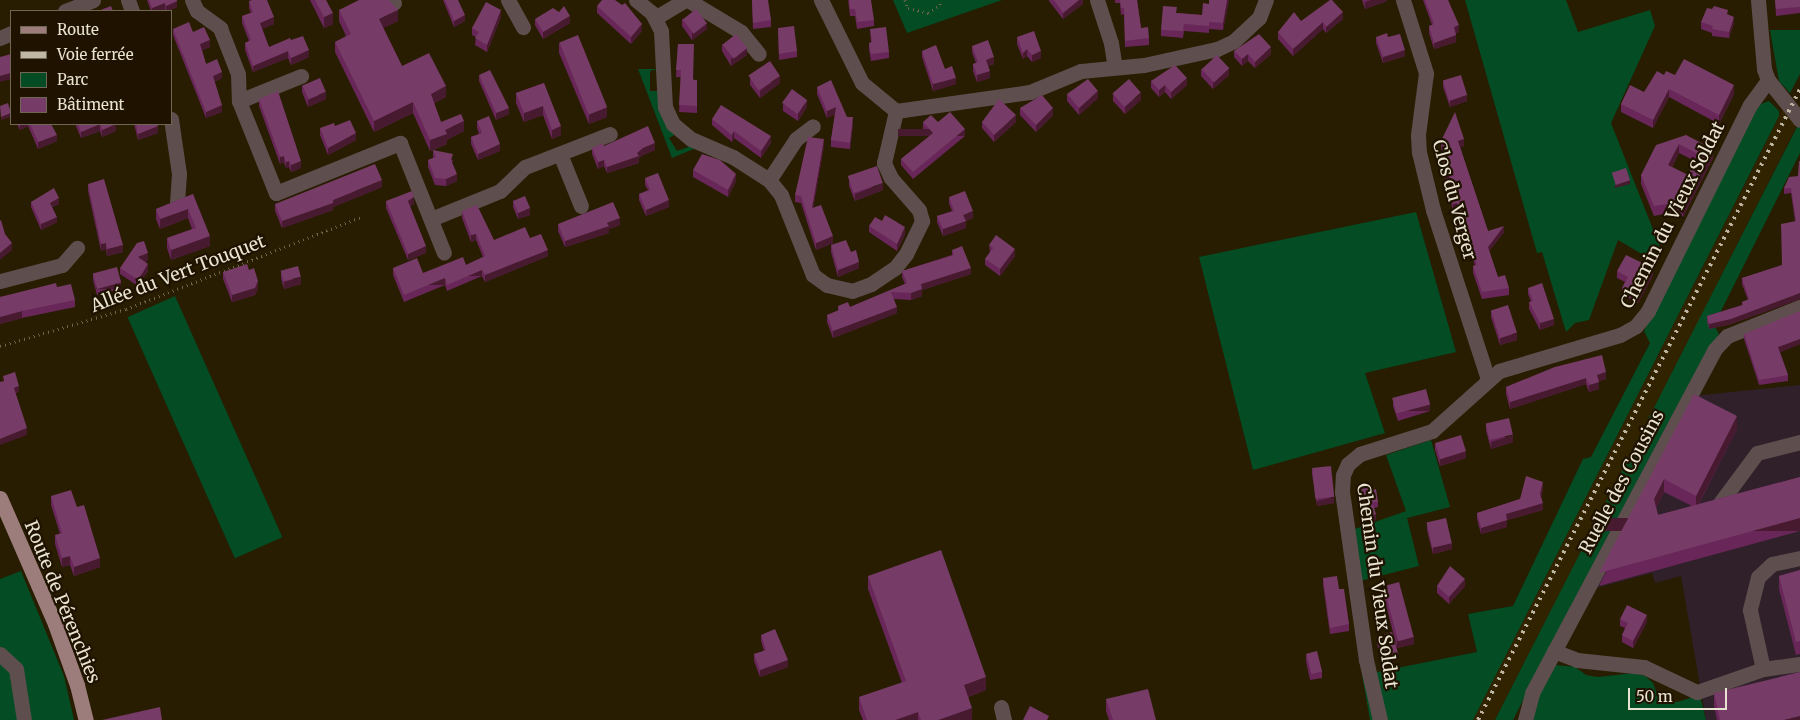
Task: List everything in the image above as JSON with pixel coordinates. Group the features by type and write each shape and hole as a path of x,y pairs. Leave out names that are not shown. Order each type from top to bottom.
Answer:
{"main road":[{"name":"Route de Pérenchies","path":"0,498 55,624 86,720"}],"street":[{"path":"69,10 93,0"},
{"path":"192,0 197,11 220,28 238,74 239,101 276,193 400,143 444,253"},
{"path":"508,0 523,27"},
{"path":"636,0 655,18 663,38 665,107 673,124 691,139 732,158 769,180 778,190 808,265 817,279 846,291 871,284 901,262 922,221 919,210 891,178 884,163 896,111"},
{"path":"655,18 686,0 741,32 759,54"},
{"path":"821,0 857,77 871,93 896,111 1030,92 1072,73 1144,65 1224,47 1259,18 1266,0"},
{"path":"1098,0 1111,43 1115,67"},
{"name":"Clos du Verger","path":"1403,0 1426,73 1418,135 1419,152 1433,210 1488,378"},
{"path":"1758,0 1762,64 1768,80 1800,120"},
{"path":"239,101 301,76"},
{"name":"Chemin du Vieux Soldat","path":"1380,720 1364,650 1342,492 1343,476 1348,464 1360,454 1432,430 1488,378 1503,369 1620,335 1641,322 1750,105 1768,80"},
{"path":"172,125 179,174 177,202"},
{"path":"769,180 796,139 813,126"},
{"path":"431,219 500,191 522,169 610,134"},
{"path":"560,154 581,206"},
{"path":"0,281 62,265 77,248"},
{"name":"Ruelle des Cousins","path":"1526,720 1529,699 1714,350 1727,336 1800,307"},
{"path":"1720,503 1757,453 1800,442"},
{"path":"1763,669 1750,610 1753,590 1758,577 1772,564 1800,558"},
{"path":"1554,651 1577,660 1644,668 1697,692 1763,669 1800,664"},
{"path":"0,654 16,669 24,720"}],"path":[{"path":"905,0 908,8 928,13 940,5 940,0"},
{"name":"Allée du Vert Touquet","path":"0,346 126,309 361,217"}],"shaded area":[{"path":"1783,109 1797,125 1680,358 1495,720 1473,720"},
{"path":"1800,385 1800,720 1706,720 1681,576 1655,583 1652,573 1578,593 1683,397"}],"green space":[{"path":"893,0 1002,0 907,33"},
{"path":"1465,0 1566,0 1578,32 1650,10 1655,26 1611,123 1660,247 1652,260 1618,240 1589,320 1575,323 1566,332 1542,252 1537,253"},
{"path":"1770,30 1800,30 1800,74 1790,93 1779,81"},
{"path":"638,69 658,69 650,71 650,91 658,91 676,134 669,138 677,151 691,146 696,148 672,158"},
{"path":"1769,101 1779,111 1779,116 1473,720 1370,720 1362,675 1477,652 1468,614 1513,606 1583,459 1591,457 1650,343 1644,331 1752,115 1761,104"},
{"path":"1800,121 1800,153 1714,325 1719,334 1578,593 1513,720 1495,720"},
{"path":"1416,212 1456,352 1365,373 1385,433 1253,470 1199,257"},
{"path":"175,296 282,537 235,558 127,317"},
{"path":"1431,440 1450,507 1407,518 1419,566 1360,581 1355,529 1406,511 1386,455"},
{"path":"21,571 64,676 74,720 0,720 0,579"},
{"path":"1556,665 1575,667 1586,675 1598,677 1634,673 1645,676 1653,683 1660,702 1677,702 1700,695 1706,720 1533,720 1538,697"}],"building":[{"path":"149,0 177,1 166,6 165,3 152,8"},
{"path":"267,0 274,17 260,23 269,47 290,38 291,40 303,36 309,50 291,58 288,51 253,66 245,43 251,40 242,16 253,12 249,1"},
{"path":"315,0 326,0 333,13 324,17"},
{"path":"359,0 389,0 398,10 379,19 402,66 429,53 446,86 431,94 441,122 461,114 464,121 445,130 447,134 430,140 413,102 374,121 335,42 351,34 339,10"},
{"path":"445,0 458,0 465,15 454,21"},
{"path":"602,0 615,0 622,5 625,3 642,24 631,37 597,6"},
{"path":"752,0 768,0 771,20 753,23"},
{"path":"849,0 871,0 874,20 857,22 855,9 850,9"},
{"path":"1054,0 1079,0 1063,13"},
{"path":"1120,0 1137,0 1141,28 1148,27 1149,38 1125,41 1124,8 1121,8"},
{"path":"1209,0 1227,0 1223,23 1209,22 1209,26 1184,24 1183,31 1161,30 1163,6 1177,7 1176,13 1202,15 1203,3 1209,4"},
{"path":"1330,0 1343,12 1326,27 1323,22 1293,49 1278,32 1294,12 1301,21"},
{"path":"1425,0 1448,0 1459,25 1454,27 1456,35 1434,43 1429,26 1434,24"},
{"path":"1775,0 1800,0 1800,7 1776,9"},
{"path":"486,2 501,10 487,45 475,38 479,32 472,28"},
{"path":"111,6 113,10 101,10"},
{"path":"564,6 570,16 543,32 535,19 553,8 559,12"},
{"path":"1714,6 1728,10 1727,14 1734,17 1729,32 1712,29 1713,26 1701,22 1707,8 1712,9"},
{"path":"696,9 707,23 694,34 683,19"},
{"path":"189,22 193,32 204,27 210,40 200,44 206,64 217,59 222,72 213,76 222,105 206,112 173,29"},
{"path":"794,26 797,51 779,54 778,28"},
{"path":"886,27 889,52 871,54 869,43 872,42 870,29"},
{"path":"1034,31 1041,51 1032,55 1027,49 1023,53 1017,37"},
{"path":"1387,33 1388,37 1400,34 1405,50 1383,57 1376,37"},
{"path":"736,34 747,48 734,59 723,44"},
{"path":"1259,34 1271,47 1255,62 1248,54 1242,59 1234,51"},
{"path":"578,35 607,107 589,115 559,42"},
{"path":"988,40 994,57 986,60 990,71 977,75 973,64 978,62 972,46"},
{"path":"678,44 694,44 693,80 697,80 697,106 679,105 681,70 676,70"},
{"path":"936,45 945,69 952,66 956,78 933,84 922,51"},
{"path":"10,54 10,73 0,76 0,57"},
{"path":"1217,55 1229,68 1214,82 1202,69"},
{"path":"1684,59 1734,85 1719,115 1669,89 1653,120 1621,104 1630,85 1644,92 1657,71 1664,75 1666,71 1675,75"},
{"path":"770,61 780,76 759,90 748,76"},
{"path":"1175,65 1187,78 1171,92 1165,85 1159,90 1151,81"},
{"path":"490,70 509,108 496,113 479,75"},
{"path":"1461,75 1467,95 1449,101 1443,81"},
{"path":"320,78 326,92 308,99 303,85"},
{"path":"1088,79 1098,91 1079,108 1067,94"},
{"path":"1129,79 1141,93 1124,107 1112,93"},
{"path":"831,80 847,117 853,117 850,143 831,140 836,107 827,111 817,87"},
{"path":"544,83 561,126 552,130 543,106 524,113 516,93"},
{"path":"792,89 807,100 797,114 782,103"},
{"path":"278,91 301,161 291,165 289,161 286,162 284,156 280,157 259,99"},
{"path":"1042,95 1053,108 1036,125 1020,108"},
{"path":"999,99 1016,115 994,135 982,122"},
{"path":"8,103 10,113 1,117 0,106"},
{"path":"721,105 771,136 761,151 734,131 732,135 712,119"},
{"path":"950,112 965,129 913,172 901,159 933,133 923,122 931,115 938,122"},
{"path":"1455,112 1464,139 1458,141 1488,231 1504,226 1488,247 1498,277 1505,275 1509,288 1482,292 1473,266 1477,265 1468,239 1465,241 1461,231 1466,229 1457,203 1453,204 1450,193 1455,191 1449,172 1445,173 1442,162 1448,160 1441,141"},
{"path":"489,116 500,144 478,154 471,137 482,133 477,121"},
{"path":"350,120 356,133 328,148 320,128 334,123 335,126"},
{"path":"30,125 52,125 57,135 38,142"},
{"path":"78,125 98,125 81,132"},
{"path":"100,125 114,125 102,130"},
{"path":"136,125 158,126 138,134"},
{"path":"648,126 655,143 643,148 637,153 639,156 607,167 604,160 598,162 592,148 603,143 604,146"},
{"path":"1686,135 1713,149 1683,208 1674,203 1654,206 1641,175 1656,145","holes":["1679,144 1698,154 1688,175 1668,165"]},
{"path":"808,137 824,139 812,208 821,205 833,236 816,243 801,196 795,195"},
{"path":"433,150 453,154 451,160 457,174 446,179 435,178 428,160 436,157"},
{"path":"702,154 720,160 736,174 728,190 693,170"},
{"path":"1799,161 1800,293 1731,319 1709,324 1707,316 1743,305 1742,302 1749,299 1742,278 1782,265 1781,224 1796,221 1791,188 1784,188 1789,177 1798,176"},
{"path":"375,164 382,180 333,200 333,203 282,221 275,204"},
{"path":"877,166 883,183 854,193 848,176"},
{"path":"1626,168 1630,180 1616,185 1612,173"},
{"path":"658,173 669,200 646,210 639,194 650,190 645,178"},
{"path":"104,179 123,245 107,249 106,243 101,244 88,184"},
{"path":"54,188 59,198 50,203 57,217 41,224 31,202"},
{"path":"412,191 414,197 408,201 426,246 408,254 386,201"},
{"path":"965,191 973,211 963,215 966,221 943,229 937,216 954,211 949,197"},
{"path":"193,194 210,236 171,250 167,238 196,228 188,209 160,219 156,209"},
{"path":"525,196 530,208 518,213 513,201"},
{"path":"613,202 620,218 607,223 609,226 565,241 558,224"},
{"path":"477,205 494,240 525,227 530,238 541,234 548,250 485,275 482,270 447,285 445,278 404,295 393,268 417,258 423,273 463,257 466,265 485,256 476,234 471,235 462,211"},
{"path":"885,215 905,227 897,244 869,226 875,217 882,221"},
{"path":"0,221 5,234 12,243 0,253"},
{"path":"996,235 1015,249 1000,269 985,259 993,248 989,245"},
{"path":"846,240 851,252 856,250 859,262 838,270 831,245"},
{"path":"144,241 148,253 138,257 148,264 138,280 120,268 137,243"},
{"path":"962,246 971,268 921,284 922,289 911,293 891,292 897,307 833,331 827,315 839,310 838,306 848,302 850,307 907,283 902,271 954,255 952,250"},
{"path":"1626,255 1653,268 1638,296 1622,288 1628,277 1617,271"},
{"path":"247,264 249,270 254,268 258,281 255,288 232,295 223,272"},
{"path":"298,266 301,277 283,281 281,271"},
{"path":"117,267 121,282 97,289 93,273"},
{"path":"56,283 57,287 71,284 75,300 0,317 0,297"},
{"path":"1542,283 1554,319 1540,323 1529,302 1533,301 1528,288"},
{"path":"1508,305 1517,333 1500,338 1491,311"},
{"path":"1800,311 1800,339 1778,347 1788,375 1759,380 1744,334"},
{"path":"1602,355 1606,372 1597,375 1599,382 1589,385 1586,378 1510,402 1506,387 1555,367"},
{"path":"15,372 19,386 14,388 27,428 0,439 0,382 4,381 3,376"},
{"path":"1426,389 1430,404 1396,414 1392,398"},
{"path":"1694,394 1737,416 1696,496 1664,479 1654,499 1658,515 1800,477 1800,518 1599,573"},
{"path":"1509,418 1513,435 1489,440 1486,423"},
{"path":"1461,435 1466,451 1440,459 1435,443"},
{"path":"1331,466 1334,497 1315,499 1312,468"},
{"path":"1526,476 1543,482 1540,494 1543,503 1506,514 1507,520 1481,528 1477,513 1520,499"},
{"path":"1366,483 1369,491 1376,489 1378,502 1372,502 1376,514 1365,518 1361,484"},
{"path":"71,490 77,507 84,505 100,558 74,567 70,556 62,558 55,535 62,533 51,496"},
{"path":"1446,518 1452,543 1432,548 1427,522"},
{"path":"941,550 986,677 964,685 972,708 938,720 921,720 918,712 895,720 867,720 859,697 906,681 868,576"},
{"path":"1450,566 1465,579 1449,597 1437,586"},
{"path":"1800,570 1800,641 1796,642 1779,576"},
{"path":"1337,576 1339,589 1344,589 1349,624 1330,628 1323,578"},
{"path":"1399,582 1414,637 1398,641 1384,586"},
{"path":"1627,605 1647,615 1633,641 1622,635 1628,623 1620,619"},
{"path":"775,629 788,660 760,670 754,654 766,650 761,635"},
{"path":"1392,632 1398,653 1383,658 1377,636"},
{"path":"1317,651 1322,671 1311,674 1306,654"},
{"path":"1800,672 1800,716 1783,720 1720,720 1714,693"},
{"path":"1148,689 1156,720 1113,720 1106,699"},
{"path":"1030,706 1049,716 1047,720 1023,720"},
{"path":"160,707 162,720 102,720"}],"railway":[{"path":"1478,720 1800,89"}]}
